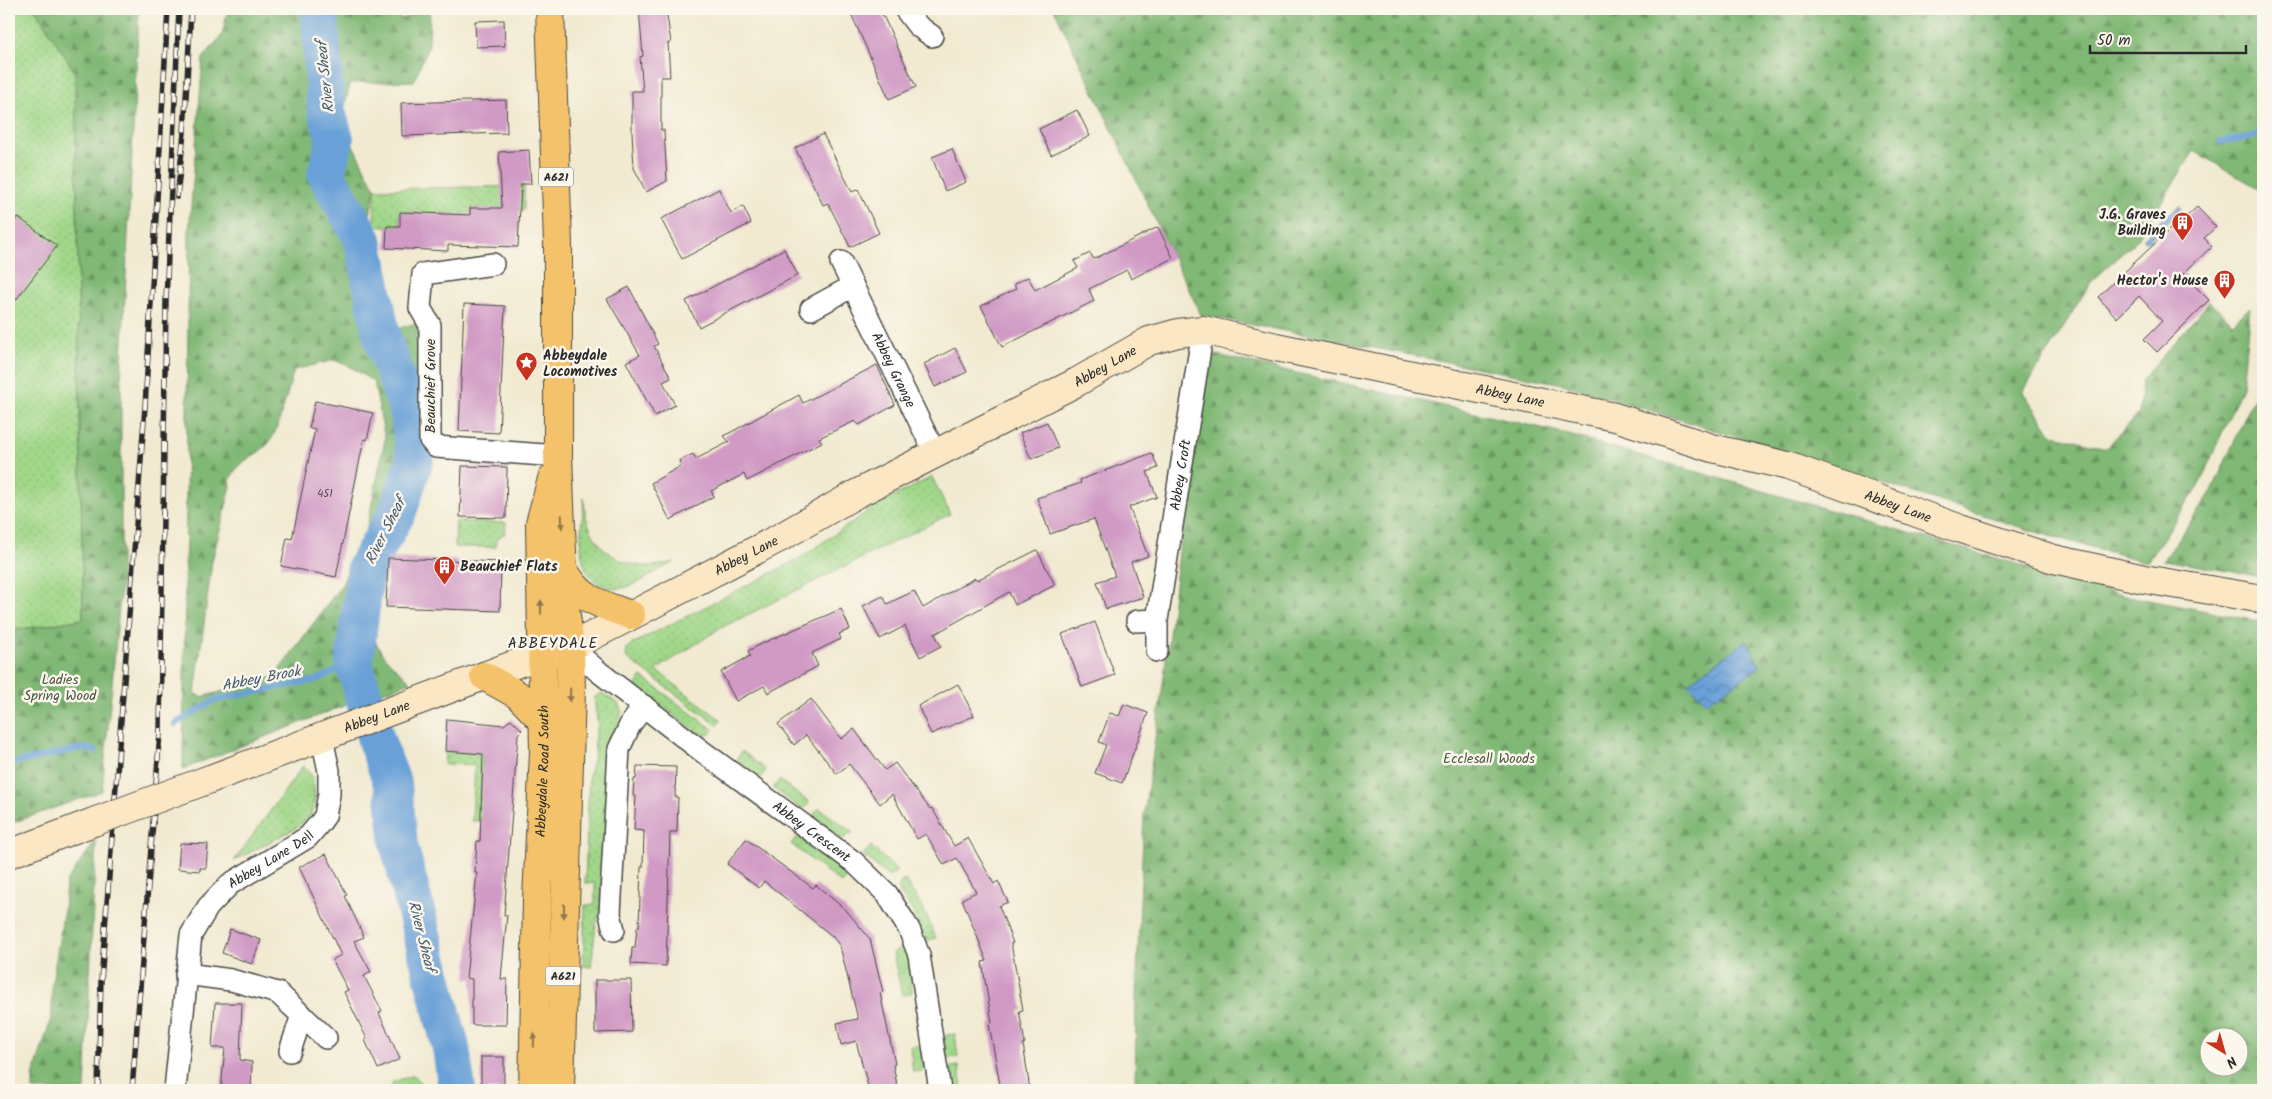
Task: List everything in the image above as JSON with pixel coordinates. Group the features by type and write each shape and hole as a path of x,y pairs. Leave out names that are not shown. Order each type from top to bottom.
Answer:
{"main road":[{"name":"Abbeydale Road South","path":"550,9 557,235 558,456 563,568 570,646 570,770 560,1090"},
{"name":"Abbey Lane","path":"9,854 484,676 570,646 936,453 1077,382 1149,341 1178,333 1203,330 1276,347 1616,417 1712,448 1788,466 1961,529 2054,559 2144,580 2263,599"},
{"name":"Abbeydale Road South","path":"533,1090 537,899 544,722 540,523 558,456"},
{"path":"563,568 569,580 586,598 631,615"},
{"path":"484,676 518,695 544,722"}],"street":[{"path":"905,9 918,26 932,36"},
{"name":"Abbey Grange","path":"841,262 936,453"},
{"name":"Beauchief Grove","path":"493,264 423,274 420,308 430,325 430,440 436,448 558,456"},
{"path":"811,309 853,286"},
{"name":"Abbey Croft","path":"1157,651 1147,620 1203,330"},
{"name":"Abbey Crescent","path":"570,646 644,706 854,862 887,894 909,929 918,955 940,1090"},
{"path":"614,930 610,914 619,749 630,725 644,706"},
{"name":"Abbey Lane Dell","path":"175,1090 191,936 208,907 220,893 241,876 308,837 325,816 330,794 331,734"},
{"path":"186,974 231,980 278,993 326,1038"},
{"path":"290,1051 302,1015"}],"green space":[{"path":"9,9 35,9 75,72 83,619 9,631"},
{"name":"Ladies Spring Wood","path":"35,9 139,9 121,379 121,586 102,791 9,824 9,631 83,619 75,72"},
{"path":"228,9 395,9 400,19 430,9 429,45 414,81 350,83 343,114 351,141 375,189 370,215 381,302 397,329 416,323 421,342 422,479 403,528 384,547 364,543 385,439 374,382 351,367 334,360 294,370 271,440 244,462 230,480 231,486 212,561 195,694 202,697 274,677 343,583 350,564 382,563 373,606 372,628 379,648 385,657 411,682 333,710 183,769 189,231 203,58 222,35"},
{"path":"1054,9 2263,9 2263,191 2194,151 2137,240 2093,279 2023,392 2052,434 2106,448 2139,413 2142,380 2209,302 2233,323 2250,307 2242,387 2199,486 2147,562 2032,531 1828,465 1563,384 1201,315"},
{"path":"524,186 524,210 471,208 470,223 449,223 449,214 431,213 431,228 416,227 416,212 400,212 400,226 374,226 375,189"},
{"path":"2263,330 2263,577 2164,560 2212,491 2257,390"},
{"name":"Ecclesall Woods","path":"1203,352 1555,431 2128,596 2263,622 2263,1090 1135,1090 1136,996 1144,815 1164,677"},
{"path":"932,477 950,514 719,629 656,670 721,720 717,725 626,657 627,648 630,645 799,559 880,503"},
{"path":"584,497 586,515 591,531 600,544 611,554 624,561 639,565 656,566 674,562 642,580 619,589 608,588 599,584 585,568 582,556 581,532"},
{"path":"456,521 506,523 505,533 496,540 496,547 455,547"},
{"path":"642,677 714,730 710,734 702,736 635,686"},
{"path":"601,693 618,703 622,712 610,746 600,914 596,924 591,967 583,966 585,905 595,905 595,883 585,883 589,776 595,751 594,741 598,725 594,698"},
{"path":"445,751 483,754 480,800 483,800 481,821 472,821 475,765 444,764"},
{"path":"742,751 766,770 760,778 736,760"},
{"path":"303,766 313,777 315,800 310,816 296,828 234,861"},
{"path":"779,780 809,802 807,807 800,808 773,788"},
{"path":"819,808 853,833 842,839 815,818 814,814"},
{"path":"800,837 847,873 847,876 841,883 791,844 796,838"},
{"path":"96,840 85,1090 33,1090 33,1077 52,1015 52,983 64,909 66,882"},
{"path":"871,846 897,871 889,877 863,855"},
{"path":"905,880 926,914 936,938 926,941 913,912 898,890 901,882"},
{"path":"902,947 905,949 909,960 912,992 902,995 893,953"},
{"path":"955,1034 958,1057 949,1058 946,1056 944,1038 946,1035"},
{"path":"917,1045 921,1048 924,1068 922,1071 913,1072 910,1047"},
{"path":"959,1066 962,1090 952,1090 949,1069"},
{"path":"414,1075 427,1090 390,1090 393,1082"}],"water":[{"path":"2179,206 2182,208 2149,240 2144,241 2144,238 2160,221"},
{"path":"1747,640 1760,667 1706,703 1688,683"}],"building":[{"path":"639,9 666,9 671,43 668,43 670,77 661,77 661,130 664,130 667,181 646,192 634,168 632,132 632,91 643,91 640,57 643,56"},
{"path":"849,9 880,9 916,87 889,99"},
{"path":"504,20 505,46 476,47 475,21"},
{"path":"506,100 507,133 402,136 401,103"},
{"path":"1077,110 1090,136 1051,155 1039,129"},
{"path":"823,134 852,192 858,189 879,233 850,247 828,203 823,205 795,148"},
{"path":"952,149 966,182 945,191 932,157"},
{"path":"529,150 531,184 521,184 518,247 448,245 448,251 386,248 387,226 400,226 400,212 470,215 470,208 502,208 499,152"},
{"path":"719,189 731,213 743,206 751,223 682,259 661,219"},
{"path":"2197,207 2216,227 2204,238 2212,246 2183,274 2209,300 2157,352 2144,339 2162,321 2139,296 2117,318 2098,297 2184,216 2185,218"},
{"path":"18,217 57,246 9,309 9,229"},
{"path":"1158,227 1173,258 1131,279 1127,270 1089,289 1094,301 1002,347 981,306 1016,289 1014,284 1028,277 1035,290 1078,268 1074,261 1090,253 1094,259"},
{"path":"784,249 798,275 699,327 686,301"},
{"path":"629,287 658,344 654,346 671,378 663,382 675,405 655,416 626,362 640,355 607,299"},
{"path":"464,304 505,306 499,433 459,431"},
{"path":"955,348 967,372 935,387 924,364"},
{"path":"877,365 895,405 859,425 855,421 819,438 822,442 747,481 744,474 711,491 714,496 670,520 651,483 681,466 679,461 693,454 696,459 729,442 724,436 799,395 803,403"},
{"path":"315,401 373,413 367,440 364,439 336,577 281,566 287,538 292,539 315,429 309,428"},
{"path":"1047,422 1058,448 1031,459 1020,433"},
{"path":"1152,453 1158,468 1147,472 1157,497 1129,507 1148,556 1131,562 1143,597 1106,609 1097,582 1115,576 1094,519 1050,534 1037,498 1081,483 1080,480"},
{"path":"462,466 507,467 506,518 460,517"},
{"path":"1037,550 1055,585 1015,605 1009,592 935,634 941,646 920,657 905,626 880,639 863,606 883,596 887,604 914,591 923,608 975,578 977,580"},
{"name":"Beauchief Flats","path":"388,558 501,562 500,611 386,607"},
{"path":"841,609 850,629 839,634 841,639 812,653 818,666 768,693 764,686 736,701 721,672 750,656 748,651 763,643"},
{"path":"1095,622 1115,675 1082,687 1062,634"},
{"path":"958,684 974,716 931,734 918,706"},
{"path":"811,699 841,739 854,729 885,770 895,763 930,809 932,808 954,846 968,838 994,884 998,881 1008,902 999,906 1013,943 1011,943 1023,1010 1019,1011 1025,1043 1023,1044 1030,1090 1001,1090 989,1024 992,1023 982,962 987,961 962,899 976,892 957,858 944,865 926,834 917,839 892,794 880,804 849,764 837,774 806,735 794,745 778,724"},
{"path":"1124,704 1148,713 1122,783 1095,773 1106,745 1099,742 1110,713 1119,716"},
{"path":"447,719 504,725 511,719 522,730 518,734 504,915 507,915 501,979 507,979 506,1025 472,1025 472,979 466,978 477,873 475,873 477,841 480,841 483,754 445,751"},
{"path":"637,766 676,767 675,797 678,797 677,832 670,832 666,966 631,964 632,948 635,948 637,927 639,927 641,867 643,867 644,831 634,830 636,796 633,796"},
{"path":"746,839 813,888 816,885 846,910 870,939 883,992 880,993 895,1064 893,1065 898,1090 869,1090 856,1041 841,1045 837,1023 858,1019 840,946 832,936 764,881 759,888 727,864"},
{"path":"180,843 208,844 206,868 200,868 200,871 178,869"},
{"path":"326,854 347,895 345,896 364,937 354,941 371,972 364,976 382,1011 379,1013 400,1059 378,1069 365,1040 367,1039 344,992 348,990 332,960 341,955 299,867"},
{"path":"230,929 261,940 252,964 222,953"},
{"path":"595,980 631,980 632,1032 595,1033"},
{"path":"215,1003 242,1003 240,1060 252,1062 251,1090 221,1090 225,1048 212,1048"},
{"path":"481,1057 504,1057 504,1090 481,1090"}],"waterway":[{"name":"River Sheaf","path":"319,9 326,109 335,140 326,174 363,240 382,337 409,414 415,459 398,511 366,567 354,663 377,743 393,785 399,845 451,1048 457,1090"},
{"path":"2220,142 2263,134"},
{"name":"Abbey Brook","path":"175,724 215,700 316,680 354,663"},
{"name":"Abbey Brook","path":"9,764 82,748 96,751"}],"railway":[{"path":"98,1090 101,981 145,407 168,9"},
{"path":"132,1090 160,733 166,301 179,9"},
{"path":"177,197 184,133 191,9"}],"place":[{"name":"J.G. Graves Building","path":"2182,241"},
{"name":"Hector's House","path":"2224,299"},
{"name":"Abbeydale Locomotives","path":"527,382"},
{"name":"Beauchief Flats","path":"444,585"}],"district":[{"name":"ABBEYDALE","path":"553,643"}]}
